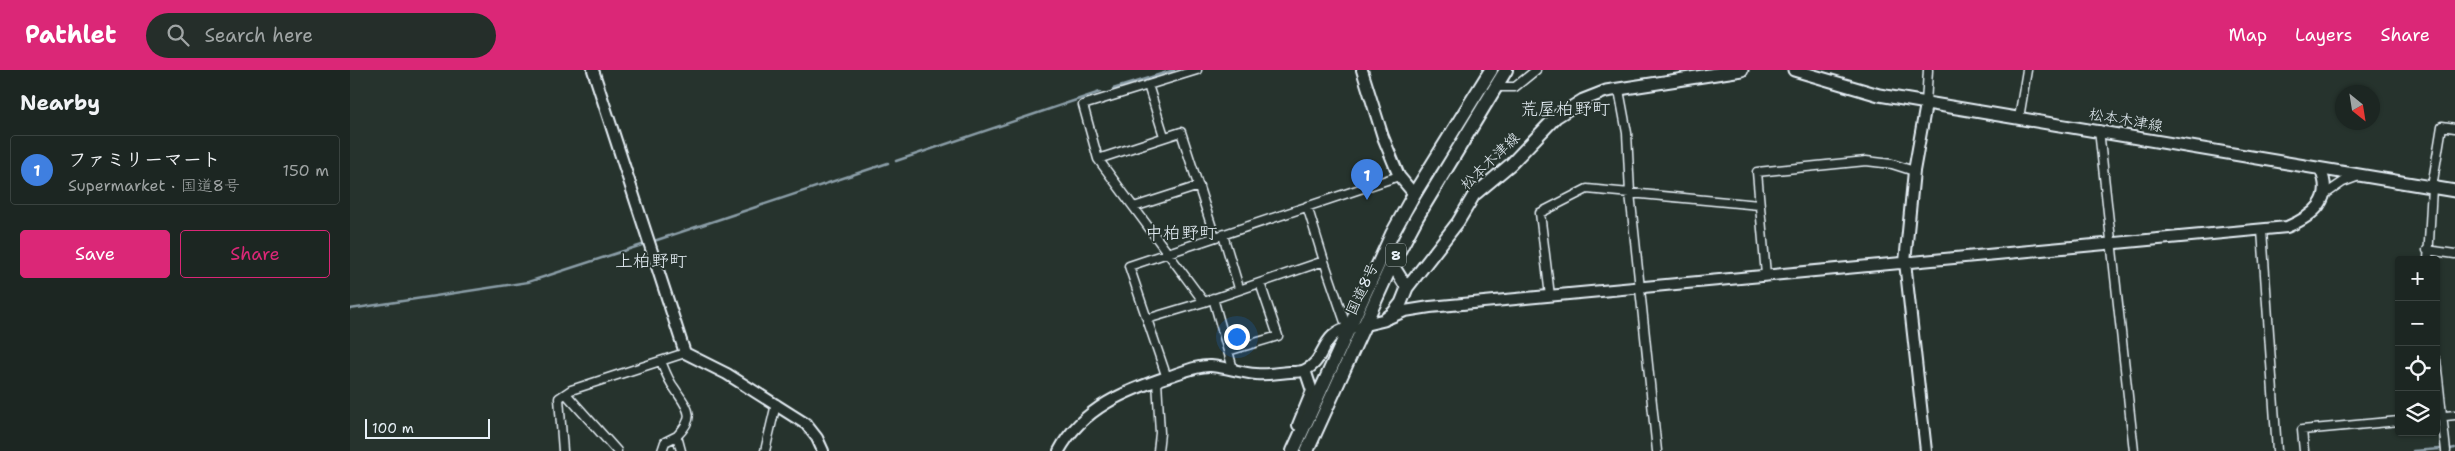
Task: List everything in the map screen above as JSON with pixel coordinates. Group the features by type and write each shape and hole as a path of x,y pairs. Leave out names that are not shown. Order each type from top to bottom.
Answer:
{"highway":[{"name":"国道8号","path":"1291,451 1392,234 1414,194 1491,70"},
{"name":"国道8号","path":"1306,451 1392,264 1417,217 1506,70"}],"main road":[{"name":"松本木津線","path":"1384,320 1401,302 1407,288 1458,222 1474,195 1511,164 1556,117 1583,100 1606,91 1742,70"},
{"name":"松本木津線","path":"1794,70 1879,95 1926,104 2100,130 2455,191"},
{"path":"1392,264 1407,288"},
{"path":"1363,326 1384,320"}],"street":[{"path":"593,70 685,353"},
{"path":"1197,70 1083,105 1098,159 1204,302"},
{"path":"1362,70 1383,137 1399,176 1414,194"},
{"path":"1495,87 1515,87 1536,70"},
{"path":"1926,451 1905,262 1914,171 1926,104 1928,70"},
{"path":"2018,118 2027,70"},
{"path":"1148,86 1164,136"},
{"path":"1619,90 1627,133 1630,193 1657,451"},
{"path":"2428,256 2432,188 2442,126 2455,128"},
{"path":"2100,130 2134,451"},
{"path":"1098,159 1181,132 1199,186 1240,288"},
{"path":"1766,276 1757,172 1866,162 1892,164 1914,171"},
{"path":"1384,320 1405,311 1550,296 2287,227 2304,220 2318,208 2324,196 2325,179 2320,169"},
{"path":"1158,451 1162,379 1147,319 1129,266 1166,252 1399,176"},
{"path":"2324,196 2343,182 2360,176"},
{"path":"1134,207 1199,186"},
{"path":"1550,296 1540,213 1587,189 1759,205"},
{"path":"1306,206 1347,328"},
{"path":"2262,230 2277,451"},
{"path":"2427,250 2455,254"},
{"path":"1147,319 1204,302 1240,288 1324,261"},
{"path":"1228,351 1278,336 1260,283"},
{"path":"1213,298 1233,369"},
{"path":"1059,451 1076,429 1111,399 1134,388 1208,366 1254,374 1305,370 1315,363 1327,341 1347,328 1363,326"},
{"path":"563,451 559,398 567,395 571,390 685,353 727,374 806,424 817,438 823,451"},
{"path":"661,360 668,378 687,405 689,416 686,427 677,436 665,442 662,451"},
{"path":"1291,451 1290,443 1312,391 1305,370"},
{"path":"567,395 617,451"},
{"path":"765,451 776,404"},
{"path":"2440,417 2455,415"},
{"path":"2304,451 2302,430 2395,421"},
{"path":"2440,422 2446,451"},
{"path":"677,436 681,451"}],"waterway":[{"path":"1113,89 1174,70"},
{"path":"896,161 1100,92"},
{"path":"651,242 888,163"},
{"path":"350,309 528,282 645,244"},
{"path":"2450,449 2455,448"},
{"path":"2413,451 2440,449"}],"place":[{"name":"ファミリーマート","path":"1367,200"}],"district":[{"name":"荒屋柏野町","path":"1565,109"},
{"name":"中柏野町","path":"1181,233"},
{"name":"上柏野町","path":"651,261"}]}
